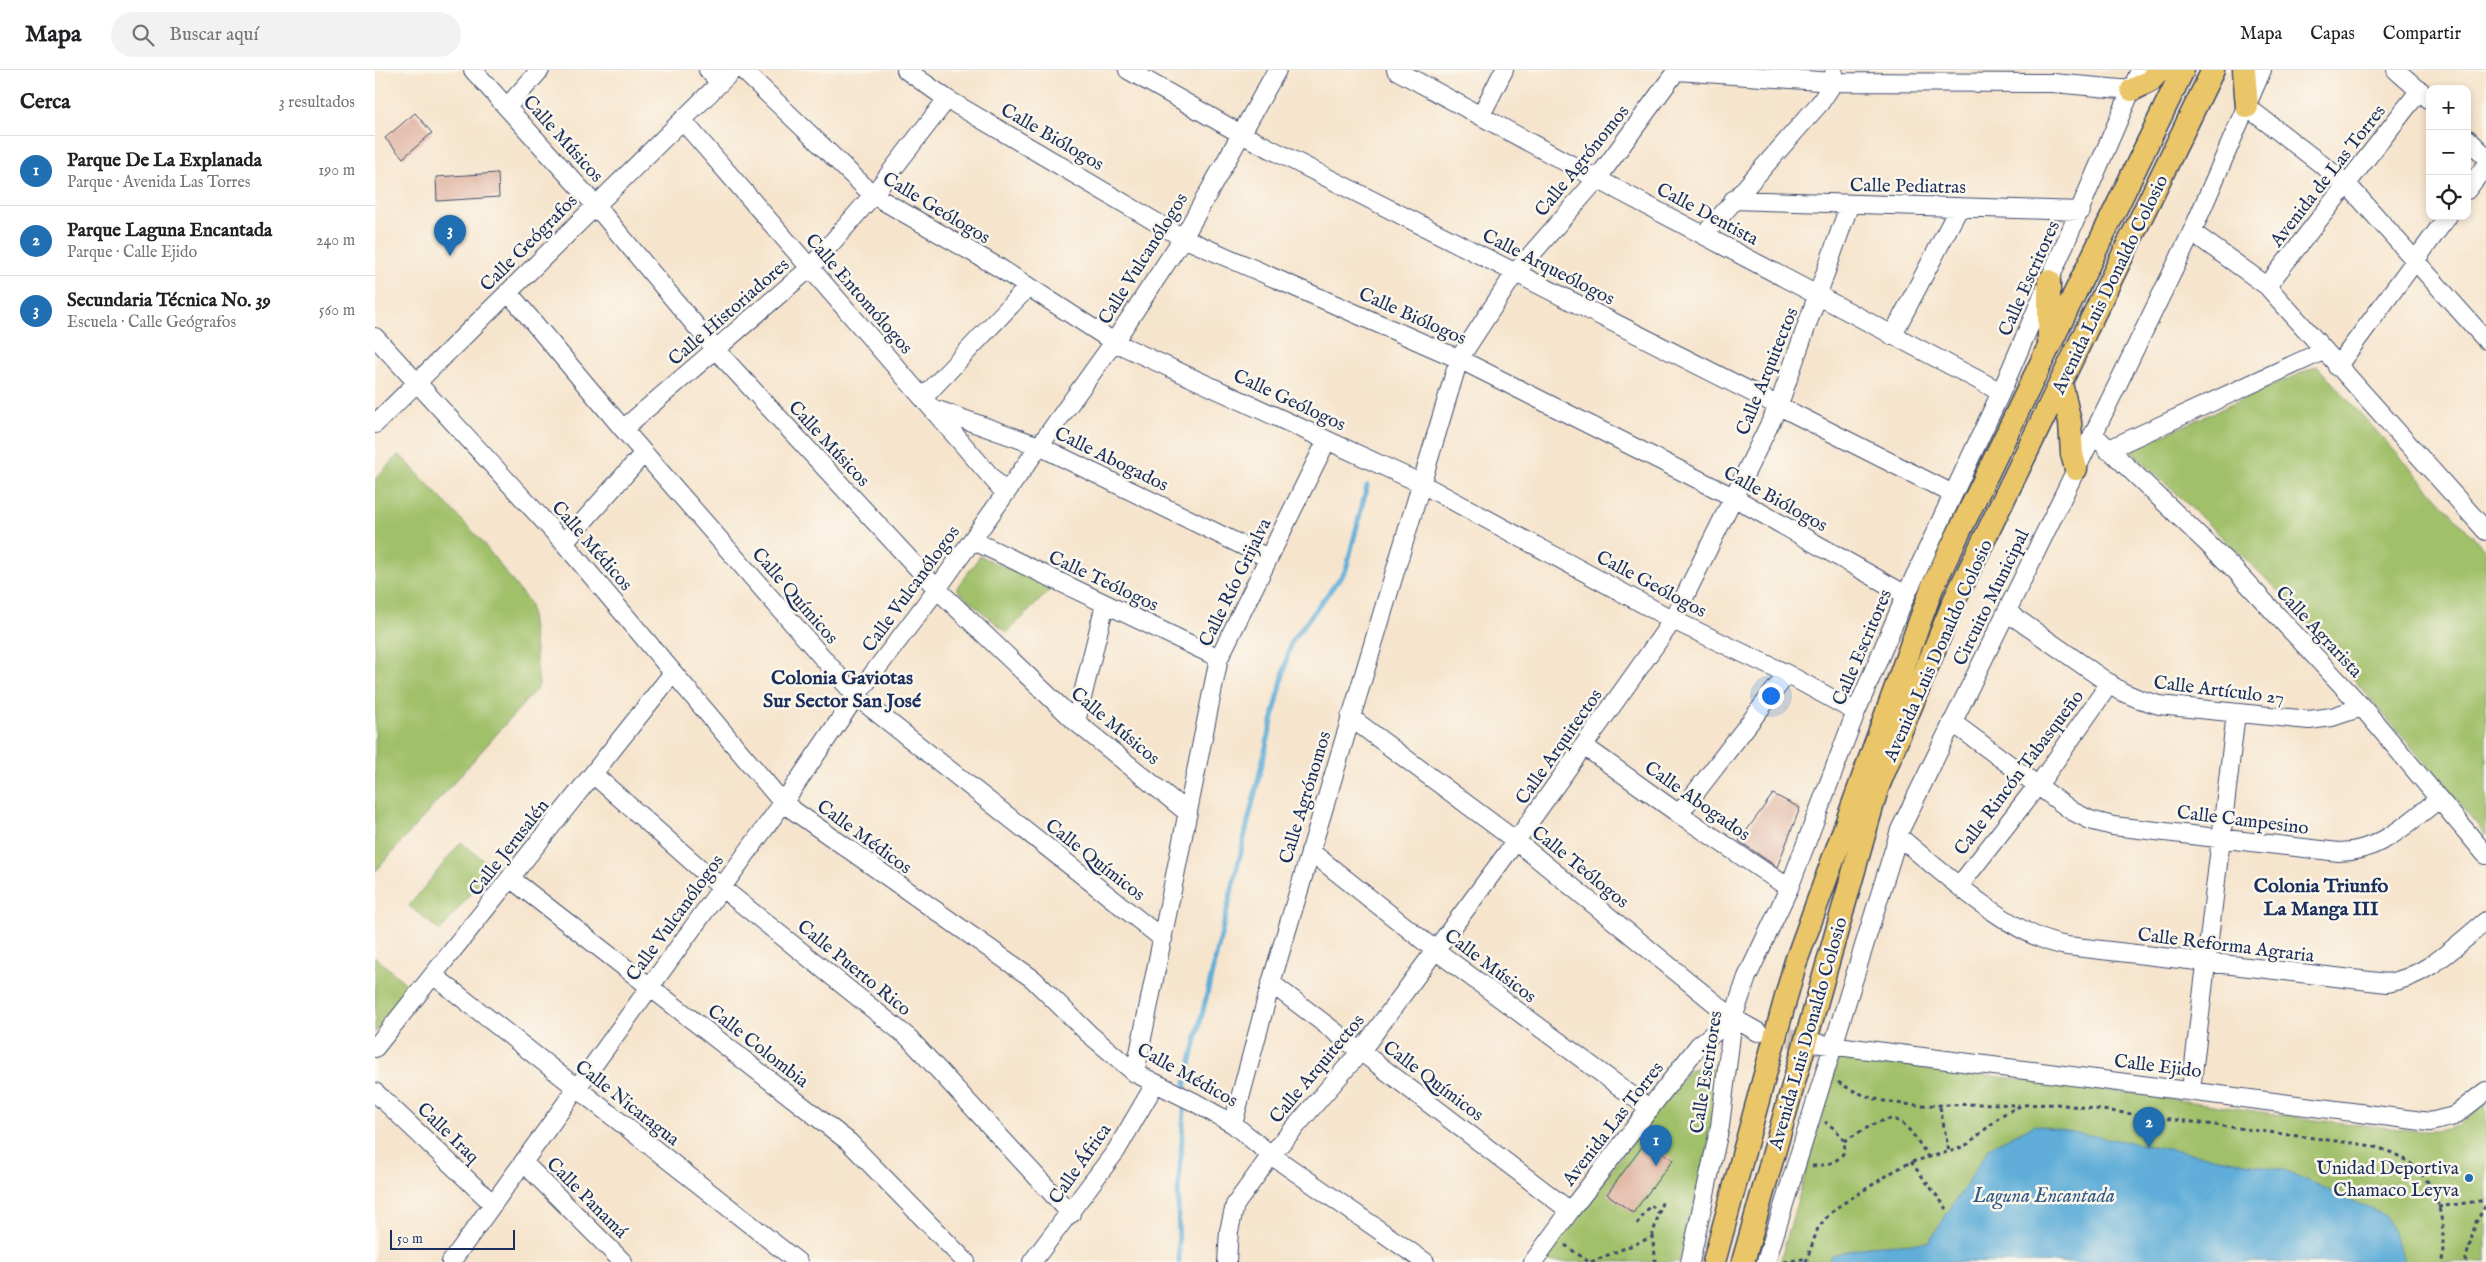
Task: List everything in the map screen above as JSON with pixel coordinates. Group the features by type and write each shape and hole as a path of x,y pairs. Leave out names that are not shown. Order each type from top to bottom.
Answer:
{"main road":[{"path":"2136,80 2150,81 2160,70"},
{"name":"Avenida Luis Donaldo Colosio","path":"1714,1262 1795,964 1929,597 2183,70"},
{"name":"Avenida Luis Donaldo Colosio","path":"1743,1262 1877,789 1955,599 2213,70"},
{"path":"2244,70 2247,107"},
{"path":"2049,281 2049,346"},
{"path":"2061,383 2070,422 2072,454 2077,469"}],"street":[{"name":"Calle Músicos","path":"473,70 595,206 716,350 937,589 1076,722 1187,813"},
{"path":"507,107 540,70"},
{"name":"Calle Geógrafos","path":"375,424 682,120 714,77 733,70"},
{"name":"Calle Geólogos","path":"743,70 873,196 1028,287 1114,342 1420,483 1673,620 1787,674 1856,712"},
{"name":"Calle Biólogos","path":"906,70 947,99 1183,238 1459,359 1733,498 1906,595"},
{"name":"Calle Arqueólogos","path":"1128,70 1241,134 1953,494"},
{"name":"Calle Vulcanólogos","path":"454,1261 523,1162 783,803 856,696 937,589 1114,342 1183,238 1277,70"},
{"name":"Calle Dentista","path":"1396,70 1891,336 2001,392"},
{"path":"1481,115 1504,70"},
{"path":"1677,70 1834,76 2053,77 2136,80"},
{"name":"Calle Agrónomos","path":"1233,1124 1310,851 1459,359 1515,273 1597,179 1677,70"},
{"name":"Circuito Municipal","path":"1832,1046 1898,836 2192,232 2262,70"},
{"path":"2396,70 2425,95"},
{"path":"1704,235 1820,103 1834,76"},
{"name":"Calle Escritores","path":"1690,1262 1720,1126 1733,1018 1747,977 1789,888 1856,712 1906,595 2001,392 2081,211 2136,80"},
{"name":"Avenida de Las Torres","path":"2267,286 2347,184 2425,95"},
{"name":"Calle Historiadores","path":"623,429 810,268 873,196 947,99"},
{"path":"2247,107 2347,184 2486,340"},
{"name":"Calle Entomólogos","path":"682,120 1005,493"},
{"path":"2471,142 2486,157"},
{"path":"2471,185 2486,165"},
{"name":"Calle Pediatras","path":"1733,200 1849,206 2081,211"},
{"name":"Calle Arquitectos","path":"1227,1262 1229,1232 1235,1205 1271,1155 1361,1051 1516,840 1673,620 1778,407 1819,296 1849,206"},
{"path":"1891,336 1959,208"},
{"path":"2337,367 2445,220"},
{"path":"2192,232 2267,286 2337,367 2486,531"},
{"path":"927,403 1028,287"},
{"name":"Calle Químicos","path":"508,292 623,429 856,696 1163,939"},
{"name":"Calle Médicos","path":"375,337 564,543 783,803 1033,979 1088,1033 1135,1073 1194,1102 1233,1124 1271,1155 1425,1262"},
{"path":"2107,450 2323,351"},
{"name":"Calle Abogados","path":"927,403 1039,446 1269,558"},
{"name":"Calle Agrarista","path":"2093,434 2107,450 2233,569 2362,707 2486,855"},
{"name":"Calle Río Grijalva","path":"1135,1073 1219,658 1327,440"},
{"path":"564,543 644,453"},
{"name":"Calle Teólogos","path":"972,540 1219,658"},
{"path":"1076,722 1105,604"},
{"name":"Calle Artículo 27","path":"2007,612 2119,691 2148,702 2309,720 2332,718 2362,707"},
{"name":"Calle Jerusalén","path":"375,1048 673,672"},
{"path":"1679,814 1787,674"},
{"name":"Calle Rincón Tabasqueño","path":"1959,886 2037,786 2110,683"},
{"path":"2191,1090 2223,838 2236,713"},
{"name":"Calle Teólogos","path":"1350,717 1516,840 1733,1018 1758,1032"},
{"name":"Calle Campesino","path":"1952,722 2037,786 2077,813 2102,823 2331,851 2355,852 2385,840 2439,799"},
{"name":"Calle Abogados","path":"1584,746 1679,814 1789,888"},
{"name":"Calle Puerto Rico","path":"593,774 722,888 909,1038 1071,1214"},
{"name":"Calle Reforma Agraria","path":"1898,836 1959,886 2024,931 2043,941 2078,948 2371,983 2395,982 2422,972 2486,921"},
{"name":"Calle Músicos","path":"1310,851 1435,950 1650,1109"},
{"name":"Calle Colombia","path":"510,878 849,1142 966,1262"},
{"name":"Calle Nicaragua","path":"433,975 798,1262"},
{"name":"Calle Químicos","path":"1271,984 1570,1210"},
{"name":"Avenida Las Torres","path":"1533,1262 1570,1210 1699,1045 1733,1018"},
{"name":"Calle Ejido","path":"1814,1043 2430,1122 2455,1116 2486,1091"},
{"path":"1699,1045 1710,1047 1729,1057"},
{"name":"Avenida Luis Donaldo Colosio","path":"1766,1262 1832,1046"},
{"name":"Calle África","path":"1033,1262 1071,1214 1116,1151 1155,1084"},
{"name":"Calle Iraq","path":"375,1092 493,1204"},
{"name":"Calle Panamá","path":"523,1162 623,1262"}],"path":[{"path":"1825,1069 1833,1079 1845,1087 1874,1100 1940,1107 1981,1104 2057,1104 2381,1148 2397,1153 2419,1170 2438,1207 2443,1232 2442,1262"},
{"path":"1783,1262 1807,1260 1818,1228 1826,1218 1871,1183 1911,1162 1949,1152 1968,1144 2002,1115 2022,1105"},
{"path":"1940,1107 1949,1152"},
{"path":"1796,1164 1819,1166 1838,1161 1845,1149 1844,1141 1830,1125 1811,1114"},
{"path":"1844,1141 1877,1122 1893,1119 1907,1128 1928,1157"},
{"path":"1911,1162 1947,1209"},
{"path":"1651,1262 1656,1261 1652,1237 1663,1199"},
{"path":"2438,1207 2486,1200"},
{"path":"1637,1224 1651,1206 1658,1212"},
{"path":"2465,1262 2476,1222 2486,1206"},
{"path":"1552,1236 1590,1262 1652,1237"}],"green space":[{"path":"2317,366 2486,551 2486,835 2277,589 2130,450"},
{"path":"399,454 479,538 530,604 539,686 375,872 375,479"},
{"path":"980,556 1051,589 1007,633 956,589"},
{"path":"461,842 492,867 440,931 409,906"},
{"path":"375,957 411,988 375,1033"},
{"path":"1839,1057 2123,1092 2316,1120 2418,1131 2439,1131 2458,1126 2486,1103 2486,1262 1780,1262"},
{"path":"1701,1066 1715,1070 1719,1076 1710,1142 1679,1262 1538,1262 1689,1070"}],"water":[{"name":"Laguna Encantada","path":"2034,1125 2284,1170 2386,1216 2403,1257 2403,1262 1828,1262 1832,1255 1868,1246 1929,1242 1990,1147"}],"building":[{"path":"415,113 432,133 403,158 385,138"},
{"path":"498,173 499,197 437,201 436,177"},
{"path":"1773,794 1800,808 1777,867 1739,841"},
{"path":"1647,1140 1673,1160 1633,1213 1607,1194"}],"waterway":[{"path":"1179,1262 1178,1197 1186,1082 1291,642 1346,570 1367,486"}],"tunnel":[{"path":"1763,1033 1814,1043"}],"place":[{"name":"Secundaria Técnica No. 39","path":"450,256"},
{"name":"Parque Laguna Encantada","path":"2149,1148"},
{"name":"Parque De La Explanada","path":"1656,1166"},
{"name":"Unidad Deportiva Chamaco Leyva","path":"2469,1178"}],"district":[{"name":"Colonia Gaviotas Sur Sector San José","path":"842,688"},
{"name":"Colonia Triunfo La Manga III","path":"2321,896"}]}
